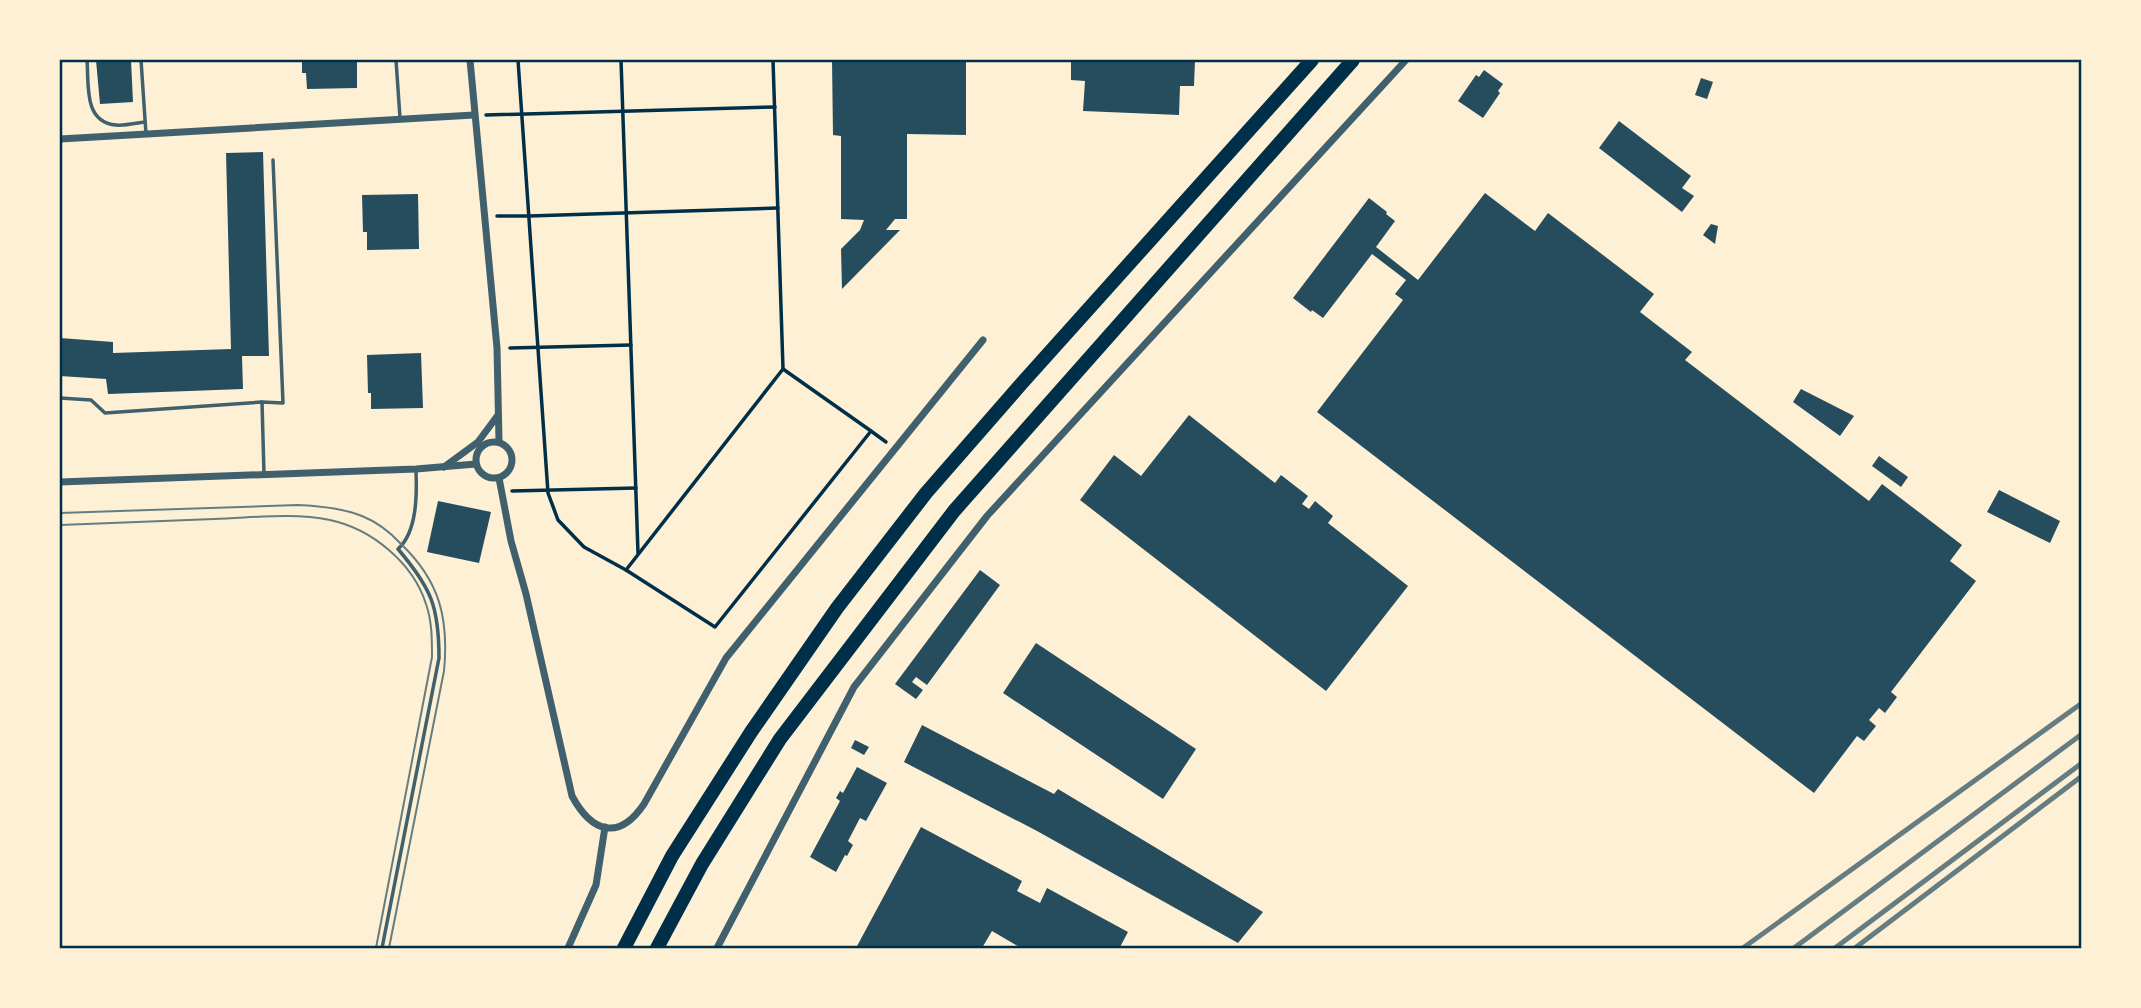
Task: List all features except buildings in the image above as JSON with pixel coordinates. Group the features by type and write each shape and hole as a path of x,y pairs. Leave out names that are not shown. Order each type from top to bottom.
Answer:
{"highway":[{"path":"624,948 672,856 751,732 845,597 935,483 1312,60"},
{"path":"657,948 702,864 780,739 954,510 1353,60"}],"street":[{"path":"470,60 497,348 499,441"},
{"path":"717,948 854,687 986,516 1406,60"},
{"path":"60,139 474,115"},
{"path":"499,478 511,541 526,594 572,796 588,821 605,827 624,825 637,814 726,658 983,340"},
{"path":"444,467 478,442 498,415"},
{"path":"499,441 508,446 513,455 513,464 508,473 499,478 489,478 476,464 476,455 481,446 499,441"},
{"path":"60,482 416,469 476,464"},
{"path":"568,948 596,885 605,827"}],"lane":[{"path":"87,60 91,110 98,118 116,125 145,122"},
{"path":"141,60 146,134"},
{"path":"396,60 401,120"},
{"path":"60,398 91,400 105,413 262,402 283,403 273,160"},
{"path":"262,402 264,474"},
{"path":"382,948 439,658 437,625 431,597 419,575 398,549 410,532 416,469"}],"path":[{"path":"518,60 548,492 558,520 584,547 715,626 871,430"},
{"path":"621,60 638,555"},
{"path":"626,570 783,369 773,60"},
{"path":"474,115 775,107"},
{"path":"485,216 778,208"},
{"path":"497,348 631,345"},
{"path":"783,369 895,449"},
{"path":"502,491 636,488"}],"tram line":[{"path":"60,513 298,505 323,507 347,511 373,521 392,535 425,572 439,602 443,618 444,671 389,948"},
{"path":"60,525 272,516 316,518 361,531 389,550 411,575 428,610 432,657 376,948"}],"railway":[{"path":"1743,948 2082,703"},
{"path":"1794,948 2082,734"},
{"path":"1835,948 2082,763"},
{"path":"1855,948 2082,776"}]}
